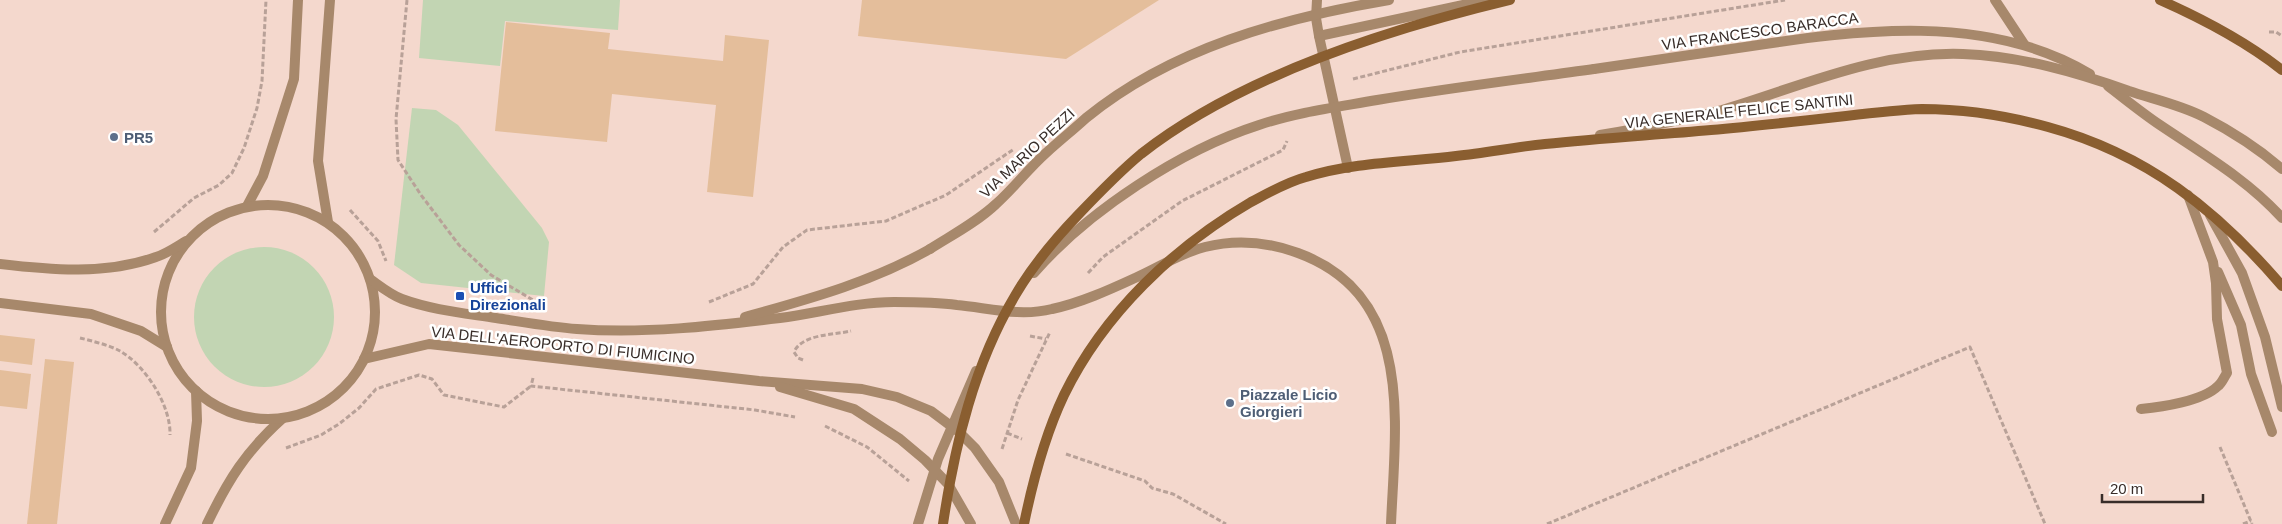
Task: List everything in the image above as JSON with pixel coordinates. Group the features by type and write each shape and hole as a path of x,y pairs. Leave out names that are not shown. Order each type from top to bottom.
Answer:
{"main road":[{"path":"943,524 952,467 970,400 994,335 1016,293 1033,269 1067,226 1121,171 1164,138 1212,107 1262,83 1342,50 1398,31 1510,0"},
{"path":"2160,0 2242,42 2282,70"},
{"name":"VIA GENERALE FELICE SANTINI","path":"1024,524 1030,494 1044,447 1065,393 1085,359 1121,309 1171,260 1200,236 1272,191 1306,176 1348,168 1545,144 1714,130 1900,110 1957,111 2013,119 2087,139 2151,170 2188,195 2238,237 2282,286"}],"street":[{"path":"247,206 263,176 294,78 298,0"},
{"path":"328,222 318,161 330,0"},
{"path":"1318,0 1316,18 1319,36 1348,168"},
{"name":"VIA MARIO PEZZI","path":"715,324 838,291 908,262 995,205 1046,152 1088,117 1129,88 1169,66 1233,38 1265,28 1335,9 1389,0"},
{"path":"1319,36 1486,0"},
{"path":"1995,0 2024,44"},
{"name":"VIA FRANCESCO BARACCA","path":"1016,293 1059,246 1106,206 1146,180 1224,138 1260,125 1313,111 1827,35 1884,31 1930,31 2024,44 2063,59 2100,80 2159,124 2223,166 2272,207 2282,218"},
{"path":"1545,144 1655,126 1720,110 1809,80 1886,61 1964,54 2048,66 2100,80"},
{"name":"VIA FRANCESCO BARACCA","path":"2100,80 2203,116 2264,154 2282,169"},
{"path":"2188,195 2213,262 2241,324 2251,374 2272,432"},
{"path":"275,205 289,207 303,210 328,222 354,247 370,279 374,299 375,319 371,340 364,359 355,374 331,399 316,408 282,418 251,418 236,414 208,401 178,371 167,348 161,319 163,290 173,263 189,240 201,228 215,219 247,206 275,205"},
{"path":"2209,212 2242,273 2265,337 2282,407"},
{"path":"0,264 51,270 120,267 156,257 189,240"},
{"path":"715,324 782,318 890,302 957,305 998,311 1027,312 1051,310 1136,278 1200,248 1225,242 1250,242 1282,247 1311,258 1333,270 1362,300 1376,320 1384,339 1390,359 1394,386 1392,524"},
{"path":"2141,409 2192,400 2218,387 2227,373 2217,319 2213,262"},
{"name":"VIA DELL'AEROPORTO DI FIUMICINO","path":"370,279 399,299 437,309 575,329 663,330 715,324"},
{"path":"0,303 91,314 141,331 167,348"},
{"path":"918,524 938,459 952,422 994,335"},
{"name":"VIA DELL'AEROPORTO DI FIUMICINO","path":"364,359 429,344 760,381"},
{"path":"760,381 854,409 900,439 925,460 948,484 971,524"},
{"path":"760,381 862,389 897,397 930,411 959,432 990,468 1009,503 1016,524"},
{"path":"165,524 191,468 197,421 196,391"},
{"path":"207,524 227,482 261,438 282,418"}],"path":[{"path":"146,236 194,198 219,185 232,173 244,148 257,108 261,85 266,0"},
{"path":"406,0 396,119 398,160 421,195 459,244 491,275 542,305 539,324"},
{"path":"1001,453 1018,400 1046,339 1064,305 1086,275 1103,257 1182,201 1283,150 1288,138"},
{"path":"344,203 378,241 389,267"},
{"path":"805,361 798,358 794,352 803,340 854,331"},
{"path":"1028,336 1046,339"},
{"path":"73,337 121,352 146,374 162,400 170,429 170,438"},
{"path":"1547,524 1970,347 2045,524"},
{"path":"532,386 535,357"},
{"path":"283,449 321,435 339,424 359,408 376,389 419,374 432,379 444,395 504,407 532,386 755,410 804,419"},
{"path":"822,425 867,447 910,482"},
{"path":"1007,433 1145,481 1152,488 1173,494 1226,524"},
{"path":"2220,447 2252,522 2243,524"}],"green space":[{"path":"423,0 620,0 618,30 505,21 500,66 419,58"},
{"path":"412,108 436,110 458,125 542,228 549,242 544,296 421,283 394,265"},
{"path":"264,247 291,252 313,268 329,290 334,317 329,344 313,366 291,382 264,387 237,382 215,366 199,344 194,317 199,290 215,268 237,252"}],"building":[{"path":"862,0 1159,0 1066,59 858,36"},
{"path":"506,22 610,33 608,49 723,61 725,35 769,40 753,197 707,192 716,105 612,94 607,142 495,131"},
{"path":"0,335 35,339 32,365 0,361"},
{"path":"45,359 74,362 57,524 27,524"},
{"path":"0,370 31,374 27,409 0,406"}],"place":[{"name":"PR5","path":"114,137"},
{"name":"Uffici Direzionali","path":"460,296"},
{"name":"Piazzale Licio Giorgieri","path":"1230,403"}]}
